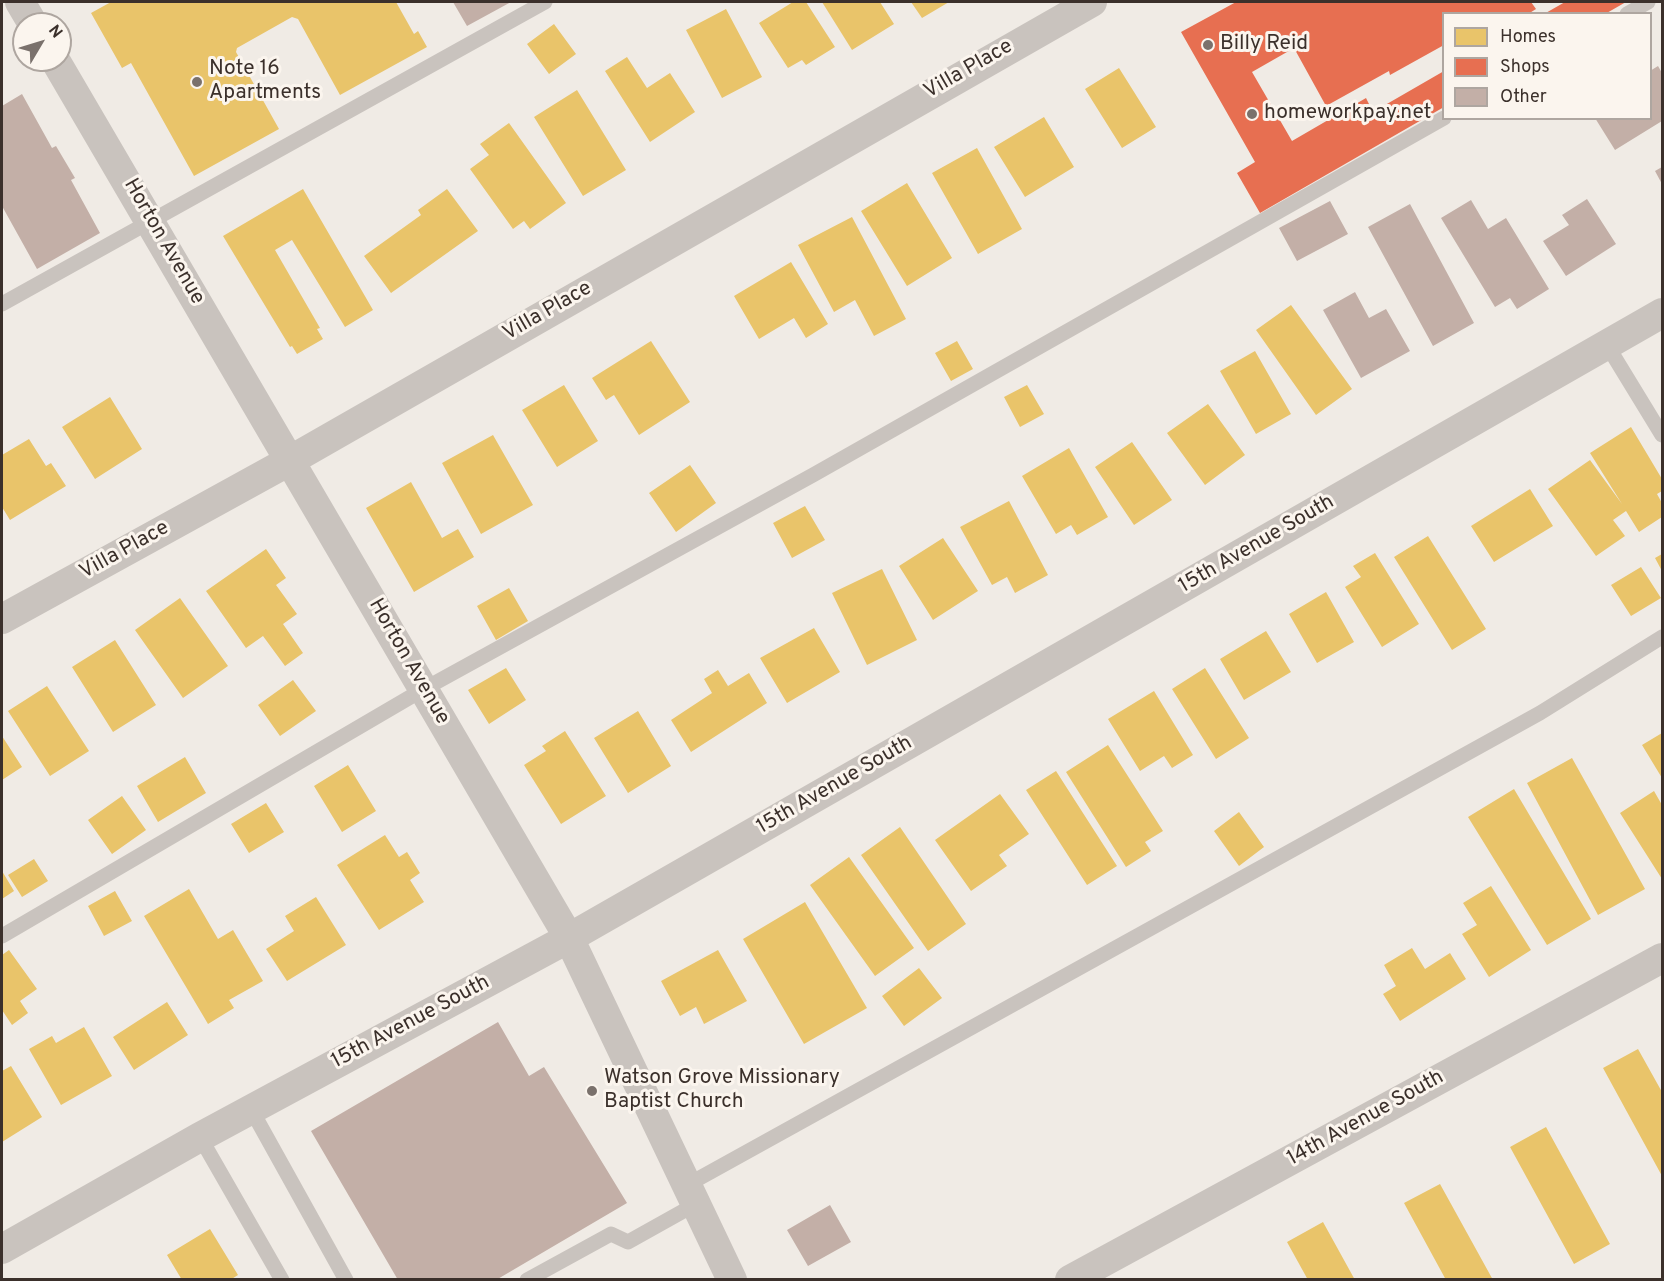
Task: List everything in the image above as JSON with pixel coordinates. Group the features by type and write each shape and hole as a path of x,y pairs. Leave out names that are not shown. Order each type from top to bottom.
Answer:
{"street":[{"name":"Villa Place","path":"2,619 291,460 1092,2"},
{"name":"Horton Avenue","path":"62,72 151,220 569,938 732,1280"},
{"name":"15th Avenue South","path":"2,1249 200,1137 569,938 1662,313"},
{"name":"14th Avenue South","path":"1070,1280 1662,958"}],"lane":[{"path":"2,304 545,2"},
{"path":"1630,12 1648,2"},
{"path":"2,936 424,689 823,469 1442,119"},
{"path":"1607,345 1662,435"},
{"path":"527,1280 611,1233 628,1242 692,1194 1519,725 1662,637"},
{"path":"251,1110 346,1280"},
{"path":"200,1137 282,1280"}],"building: Homes":[{"name":"Note 16 Apartments","path":"111,2 396,2 414,34 418,31 427,47 340,95 298,19 292,17 237,48 236,52 279,129 194,176 131,63 122,68 91,13"},
{"path":"793,2 806,2 835,47 806,65 802,60 788,68 759,23"},
{"path":"822,2 880,2 894,24 852,50"},
{"path":"911,2 949,2 922,18"},
{"path":"726,9 762,77 722,98 686,30"},
{"path":"554,24 576,54 549,74 527,44"},
{"path":"627,57 647,88 670,73 695,112 650,142 605,71"},
{"path":"1119,68 1156,127 1122,148 1085,89"},
{"path":"577,90 626,170 583,196 534,117"},
{"path":"1044,117 1074,167 1025,197 994,147"},
{"path":"509,123 566,203 530,229 524,221 513,229 470,169 489,155 480,144"},
{"path":"977,148 1022,229 978,254 932,173"},
{"path":"907,183 952,258 907,286 861,211"},
{"path":"303,189 373,310 345,327 292,240 275,250 320,328 317,329 323,339 297,354 292,346 290,347 223,236"},
{"path":"447,189 478,231 391,293 364,256 421,215 418,210"},
{"path":"852,217 906,319 874,336 855,300 834,312 798,245"},
{"path":"791,262 828,324 806,338 794,318 759,339 734,296"},
{"path":"1291,305 1352,389 1316,415 1256,330"},
{"path":"651,341 690,402 639,435 614,395 606,400 592,378"},
{"path":"957,341 973,369 951,381 935,353"},
{"path":"1255,351 1291,414 1256,434 1220,371"},
{"path":"564,385 598,441 557,467 522,410"},
{"path":"1027,385 1044,414 1020,427 1004,397"},
{"path":"110,397 142,449 95,479 62,427"},
{"path":"1208,404 1245,455 1205,485 1167,433"},
{"path":"1631,427 1662,479 1662,491 1657,494 1662,503 1662,517 1639,532 1626,511 1613,520 1625,536 1596,556 1548,489 1590,460 1622,504 1590,453"},
{"path":"493,435 533,505 481,534 442,463"},
{"path":"29,439 46,466 51,463 66,486 10,520 2,507 2,455"},
{"path":"1132,442 1172,500 1134,525 1095,467"},
{"path":"1069,448 1108,517 1077,535 1071,525 1056,534 1022,476"},
{"path":"690,465 716,503 676,532 649,493"},
{"path":"411,482 442,538 458,529 474,557 414,592 366,508"},
{"path":"1530,489 1553,526 1494,562 1471,526"},
{"path":"1009,501 1048,575 1015,593 1007,577 992,585 960,527"},
{"path":"805,506 825,540 792,558 773,523"},
{"path":"1428,536 1486,629 1452,650 1394,557"},
{"path":"943,538 978,591 933,620 899,566"},
{"path":"266,549 286,578 276,585 297,614 283,624 303,653 285,666 263,636 246,648 206,591"},
{"path":"1375,553 1419,624 1382,647 1345,587 1361,577 1353,566"},
{"path":"1662,554 1662,571 1655,558"},
{"path":"1641,567 1661,598 1631,616 1611,585"},
{"path":"882,569 917,640 867,665 832,593"},
{"path":"509,588 528,621 496,640 477,606"},
{"path":"1326,592 1354,642 1317,663 1289,614"},
{"path":"180,598 228,666 183,698 135,630"},
{"path":"814,628 840,672 787,703 760,658"},
{"path":"1266,631 1291,672 1244,700 1220,659"},
{"path":"115,640 156,705 113,732 72,667"},
{"path":"506,668 526,700 489,724 468,690"},
{"path":"1205,668 1249,738 1216,759 1172,689"},
{"path":"718,670 728,686 749,673 767,703 691,752 671,720 712,693 704,679"},
{"path":"293,680 316,711 280,736 258,705"},
{"path":"47,686 89,751 50,776 8,711"},
{"path":"1154,691 1193,755 1172,768 1164,756 1140,771 1108,719"},
{"path":"638,711 671,766 628,793 594,738"},
{"path":"565,731 606,796 561,824 524,765 546,751 542,746"},
{"path":"1662,733 1662,778 1642,745"},
{"path":"2,736 22,767 2,780"},
{"path":"1108,745 1163,831 1145,842 1151,851 1126,867 1066,772"},
{"path":"185,757 206,793 158,822 137,786"},
{"path":"1572,758 1645,889 1598,915 1527,783"},
{"path":"348,765 376,811 342,832 314,786"},
{"path":"1056,771 1117,866 1087,885 1026,790"},
{"path":"1514,789 1591,919 1547,945 1468,817"},
{"path":"1654,791 1662,805 1662,879 1620,813"},
{"path":"1000,794 1029,834 999,855 1007,866 971,891 935,840"},
{"path":"122,796 146,830 112,854 88,820"},
{"path":"266,803 284,832 249,853 231,824"},
{"path":"1239,812 1264,847 1239,866 1214,831"},
{"path":"900,827 966,924 928,951 861,855"},
{"path":"385,835 399,857 407,852 420,873 410,880 424,902 379,930 337,865"},
{"path":"849,857 914,948 875,976 810,885"},
{"path":"34,859 48,881 22,897 8,875"},
{"path":"2,871 14,891 2,899"},
{"path":"1491,886 1531,950 1489,977 1462,934 1477,925 1463,903"},
{"path":"189,889 218,939 233,930 263,981 229,1000 234,1008 208,1024 144,916"},
{"path":"115,891 132,921 104,936 88,906"},
{"path":"316,897 346,945 287,981 266,949 294,931 285,916"},
{"path":"805,902 867,1008 804,1044 743,939"},
{"path":"1412,948 1425,969 1450,953 1466,979 1400,1021 1383,994 1396,986 1384,965"},
{"path":"9,950 37,989 20,1001 28,1013 12,1025 2,1010 2,955"},
{"path":"718,950 747,1001 704,1024 696,1007 680,1016 661,981"},
{"path":"919,968 942,998 904,1026 882,996"},
{"path":"167,1002 188,1035 134,1070 113,1037"},
{"path":"84,1027 112,1076 61,1105 29,1049 52,1036 56,1043"},
{"path":"1638,1049 1662,1092 1662,1176 1603,1068"},
{"path":"11,1066 42,1117 2,1142 2,1071"},
{"path":"1546,1127 1610,1244 1574,1264 1510,1147"},
{"path":"1440,1184 1493,1280 1446,1280 1404,1203"},
{"path":"1323,1222 1355,1280 1308,1280 1287,1242"},
{"path":"210,1229 238,1275 230,1280 182,1280 167,1255"}],"building: Shops":[{"path":"1236,2 1531,2 1536,9 1531,12 1442,12 1442,46 1390,75 1389,71 1326,106 1294,48 1252,72 1292,141 1366,98 1373,112 1442,72 1442,108 1260,213 1237,173 1255,162 1181,32"},
{"path":"1565,2 1626,2 1608,12 1548,12"}],"building: Other":[{"path":"453,2 511,2 467,26"},
{"path":"1658,66 1662,73 1662,121 1615,150 1596,120 1652,120 1652,70"},
{"path":"22,94 52,148 56,146 75,178 71,180 100,233 37,269 2,206 2,106"},
{"path":"1662,167 1662,184 1655,171"},
{"path":"1587,199 1616,244 1566,276 1543,241 1569,225 1562,215"},
{"path":"1471,200 1488,229 1506,218 1549,289 1517,309 1510,298 1495,307 1441,218"},
{"path":"1330,201 1348,234 1297,261 1279,228"},
{"path":"1410,204 1474,323 1433,346 1368,227"},
{"path":"1355,292 1369,318 1386,309 1410,351 1361,378 1323,310"},
{"path":"498,1022 529,1076 544,1067 627,1203 496,1280 398,1280 311,1131"},
{"path":"830,1205 851,1242 808,1266 787,1230"}],"place":[{"name":"Billy Reid","path":"1208,45"},
{"name":"Note 16 Apartments","path":"197,82"},
{"name":"homeworkpay.net","path":"1252,114"},
{"name":"Watson Grove Missionary Baptist Church","path":"592,1091"}]}
